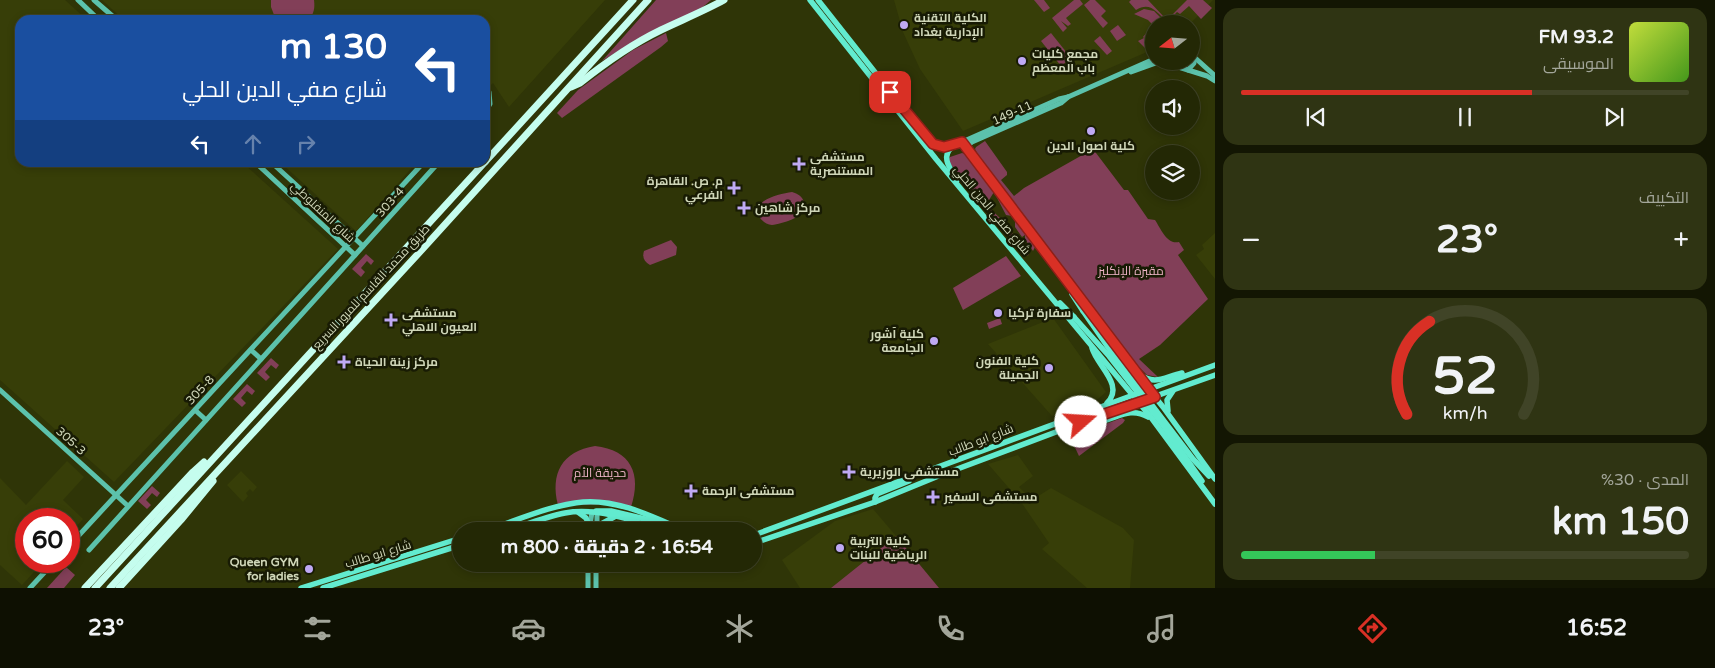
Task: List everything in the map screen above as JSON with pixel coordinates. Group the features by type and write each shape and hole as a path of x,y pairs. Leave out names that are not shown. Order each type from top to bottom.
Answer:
{"highway":[{"name":"طريق محمد القاسم للمرور السريع","path":"490,157 633,0"},
{"path":"566,90 580,83 631,46 724,0"},
{"name":"طريق محمد القاسم للمرور السريع","path":"110,588 138,562 225,463 429,242 647,1"},
{"name":"طريق محمد القاسم للمرور السريع","path":"94,588 358,303 480,167"},
{"path":"85,588 193,472 219,452"},
{"path":"119,588 138,562"}],"main road":[{"name":"شارع صفي الدين الحلي","path":"810,0 936,159 1151,418 1215,504"},
{"path":"818,0 926,138 939,147 958,143"},
{"name":"شارع صفي الدين الحلي","path":"958,143 968,150 1163,407 1215,481"},
{"path":"958,143 947,152 946,158 960,187"},
{"path":"1059,271 1083,311 1112,353 1193,458 1208,476 1215,481"},
{"path":"1042,286 1074,317 1109,356 1148,405 1202,481 1215,504"},
{"path":"1091,346 1113,386 1112,397 1102,406"},
{"name":"شارع ابو طالب","path":"762,531 1215,365"},
{"path":"1133,369 1150,381 1191,373"},
{"name":"شارع ابو طالب","path":"762,540 875,502 1088,420 1215,375"},
{"path":"1125,386 1129,388 1135,387 1138,384 1139,377"},
{"path":"1172,420 1166,404 1170,394 1175,390"},
{"path":"1088,420 1100,421 1134,412 1151,418 1150,410 1153,406 1159,405 1163,407"},
{"path":"933,469 936,477"},
{"path":"875,502 877,494 902,485 916,475"},
{"path":"585,502 593,506 595,512"},
{"path":"512,522 556,508 585,502 616,505 663,522"},
{"path":"535,522 557,515 578,512 612,511 653,522"},
{"path":"578,512 586,518 587,522"},
{"path":"595,512 635,522"},
{"path":"604,522 615,516"},
{"name":"شارع ابو طالب","path":"301,588 452,541"},
{"name":"شارع ابو طالب","path":"323,588 452,548"}],"street":[{"path":"78,0 92,14 100,5"},
{"path":"94,0 111,15"},
{"path":"1200,62 1215,76"},
{"name":"149-11","path":"958,143 1145,63"},
{"name":"149-11","path":"1126,72 1145,67"},
{"path":"1188,70 1207,76 1215,81"},
{"name":"149-11","path":"968,150 968,146 972,142 1061,103 1068,97"},
{"name":"شارع المنفلوطي","path":"260,167 355,255"},
{"path":"266,172 269,167"},
{"name":"شارع المنفلوطي","path":"276,167 364,246"},
{"name":"303-4","path":"346,246 420,167"},
{"name":"303-4","path":"355,255 435,167"},
{"path":"399,190 407,198"},
{"path":"303,206 310,198"},
{"name":"305-8","path":"80,534 346,246"},
{"name":"305-8","path":"89,550 355,255"},
{"path":"251,350 261,359"},
{"name":"305-3","path":"0,390 128,506"},
{"path":"195,410 206,420"},
{"path":"591,522 595,512"},
{"path":"595,512 596,522"},
{"path":"588,572 588,588"},
{"path":"596,572 596,588"},
{"path":"30,588 44,573"}],"shaded area":[{"path":"0,0 65,0 82,15 15,15 15,167 247,167 338,249 114,482 0,380"},
{"path":"102,0 605,0 509,107 493,83 490,86 490,15 118,15"},
{"name":"مجمع كليات باب المعظم","path":"894,0 1213,0 1199,15 1145,15 1145,53 963,131 920,69 903,32"},
{"path":"285,167 412,167 356,231"},
{"path":"1215,233 1215,279 1196,255 1204,249 1202,245"},
{"name":"كلية الفنون الجميلة","path":"1053,318 1106,392 1098,399 1052,416 988,344"},
{"path":"1018,455 1033,476 1019,487 1032,500 1051,488 1123,528 1134,540 1130,588 1087,588 1042,549 1049,543 1021,502 988,464"},
{"path":"67,461 84,477 63,500 71,508 15,508 15,573 33,573 22,585 0,565 0,478 26,505"},
{"path":"241,471 257,487 253,492 250,489 246,493 248,496 243,502 227,485"},
{"name":"كلية التربية الرياضية للبنات","path":"873,509 896,536 831,588 800,588 782,560 835,521"}],"green space":[{"path":"271,0 314,0 312,15 274,15"},
{"path":"656,0 711,0 698,11 638,39 602,61"},
{"path":"1034,0 1044,0 1050,8 1044,12"},
{"path":"1074,0 1080,0 1083,4 1066,18 1071,24 1068,26 1061,21 1067,28 1063,32 1052,18"},
{"path":"1090,0 1095,0 1106,11 1101,16 1108,23 1103,28 1084,5"},
{"path":"1131,0 1148,0 1162,15 1149,7 1136,10 1129,2"},
{"path":"1187,0 1203,0 1212,8 1201,19 1200,15 1197,15 1189,6 1180,14 1177,12 1172,15"},
{"path":"1144,9 1154,11 1158,15 1145,15 1145,19 1134,14"},
{"path":"1118,25 1126,35 1117,41 1110,31"},
{"path":"666,33 668,41 661,47 562,118 557,113 578,90 633,50"},
{"path":"1051,33 1071,58 1061,66 1041,41"},
{"path":"1145,35 1145,48 1138,41"},
{"path":"1100,36 1112,51 1107,55 1094,41"},
{"name":"مقبرة الإنكليز","path":"985,141 1007,172 1007,175 1001,180 1014,196 1024,188 1093,149 1124,190 1128,190 1148,219 1155,220 1168,239 1179,242 1184,250 1178,255 1208,299 1160,345 1139,359 1158,377 1147,375 1137,365 978,155 976,147"},
{"path":"962,153 965,154 994,192 989,200 982,201 1001,219 1000,225 948,161 950,157"},
{"path":"792,192 800,195 804,202 802,212 798,216 772,225 761,219 758,212 760,204 774,196"},
{"path":"994,193 1012,216 1006,215"},
{"path":"1015,221 1035,247 1033,251 1025,239 1025,235 1022,237 1015,227"},
{"path":"1004,230 1010,230 1017,240 1015,243 1019,244 1029,255 1024,256"},
{"path":"671,240 677,247 676,255 650,265 645,261 643,257 644,251"},
{"path":"366,254 374,261 371,265 367,261 361,268 365,272 361,277 352,269"},
{"path":"1006,256 1021,276 963,310 953,288"},
{"path":"1000,318 1002,324 989,329 987,323"},
{"path":"271,358 279,365 276,369 271,365 265,372 270,377 266,381 257,373"},
{"path":"247,384 255,391 252,395 247,391 241,398 246,403 242,407 233,399"},
{"path":"1122,418 1125,420 1123,423 1079,456 1070,437"},
{"name":"حديقة الأم","path":"595,446 607,448 617,453 625,458 631,466 635,484 631,507 624,504 558,505 556,483 557,474 561,466 574,453"},
{"path":"152,486 160,493 157,497 152,493 146,500 151,505 147,509 138,501"},
{"path":"896,536 939,588 831,588"},
{"path":"61,573 73,573 75,575 64,588 47,588"}],"place":[{"name":"الكلية التقنية الإدارية بغداد","path":"904,25"},
{"name":"مجمع كليات باب المعظم","path":"1022,61"},
{"name":"كلية اصول الدين","path":"1091,131"},
{"name":"مستشفى المستنصرية","path":"799,164"},
{"name":"م. ص. القاهرة الفرعي","path":"734,188"},
{"name":"مركز شاهين","path":"744,208"},
{"name":"سفارة تركيا","path":"998,313"},
{"name":"مستشفى العيون الاهلي","path":"391,320"},
{"name":"كلية آشور الجامعة","path":"934,341"},
{"name":"مركز زينة الحياة","path":"344,362"},
{"name":"كلية الفنون الجميلة","path":"1049,368"},
{"name":"مستشفى الوزيرية","path":"849,472"},
{"name":"مستشفى الرحمة","path":"691,491"},
{"name":"مستشفى السفير","path":"933,497"},
{"name":"كلية التربية الرياضية للبنات","path":"840,548"},
{"name":"Queen GYM for ladies","path":"309,569"}],"route":[{"path":"890,92 926,138 933,144 944,147 962,142 1155,397 1081,422"}]}
